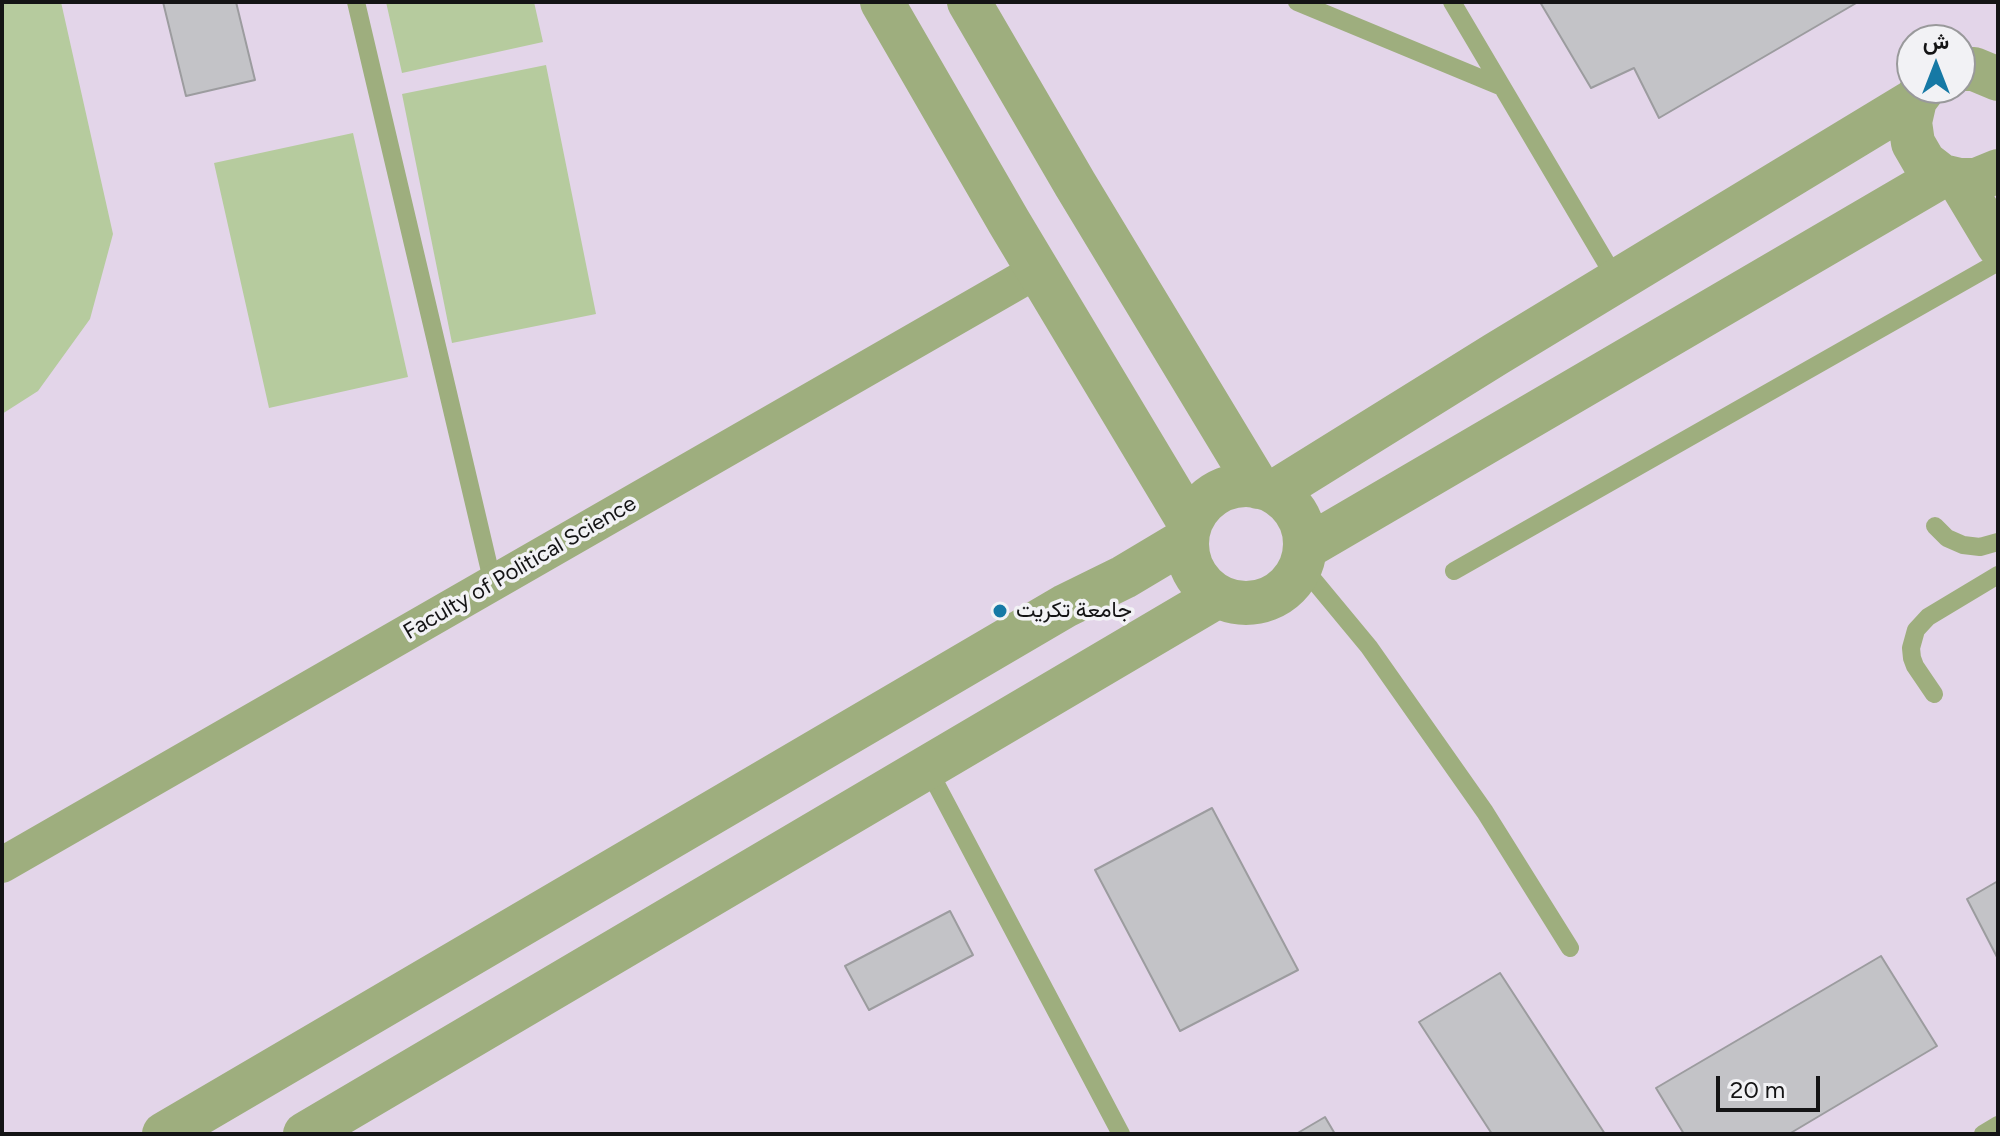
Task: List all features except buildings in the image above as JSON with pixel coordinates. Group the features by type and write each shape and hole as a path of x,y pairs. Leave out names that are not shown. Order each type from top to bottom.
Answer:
{"street":[{"path":"882,2 1188,532"},
{"path":"969,2 1075,184 1266,490"},
{"path":"1266,490 1617,281 1904,104"},
{"path":"1916,104 1910,122 1913,143 1924,162 1966,175 1998,245"},
{"path":"1303,556 1966,175"},
{"name":"Faculty of Political Science","path":"2,865 1038,270"},
{"path":"1241,485 1266,490 1288,502 1298,515 1303,531 1303,556 1293,579 1281,591 1267,599 1234,602 1204,587 1194,573 1188,557 1188,532 1198,509 1225,489 1241,485"},
{"path":"164,1134 1051,614 1124,577 1188,532"},
{"path":"305,1134 1218,596"}],"lane":[{"path":"356,2 493,584"},
{"path":"1297,2 1502,87"},
{"path":"1452,2 1617,281"},
{"path":"1454,571 1998,262"},
{"path":"1935,526 1947,538 1963,545 1980,547 1998,542"},
{"path":"1303,556 1485,812 1570,948"},
{"path":"1934,694 1912,658 1911,648 1916,630 1928,617 1998,575"},
{"path":"927,767 1121,1134"},
{"path":"1983,1134 1998,1125"}],"shaded area":[{"name":"جامعة تكريت","path":"2,2 1998,2 1998,1134 2,1134"}],"green space":[{"path":"2,2 61,2 113,234 90,319 38,391 2,414"},
{"path":"386,2 534,2 543,42 402,73"},
{"path":"546,65 596,314 452,343 402,94"},
{"path":"353,133 408,377 269,408 214,163"}],"place":[{"name":"جامعة تكريت","path":"1000,611"}]}
